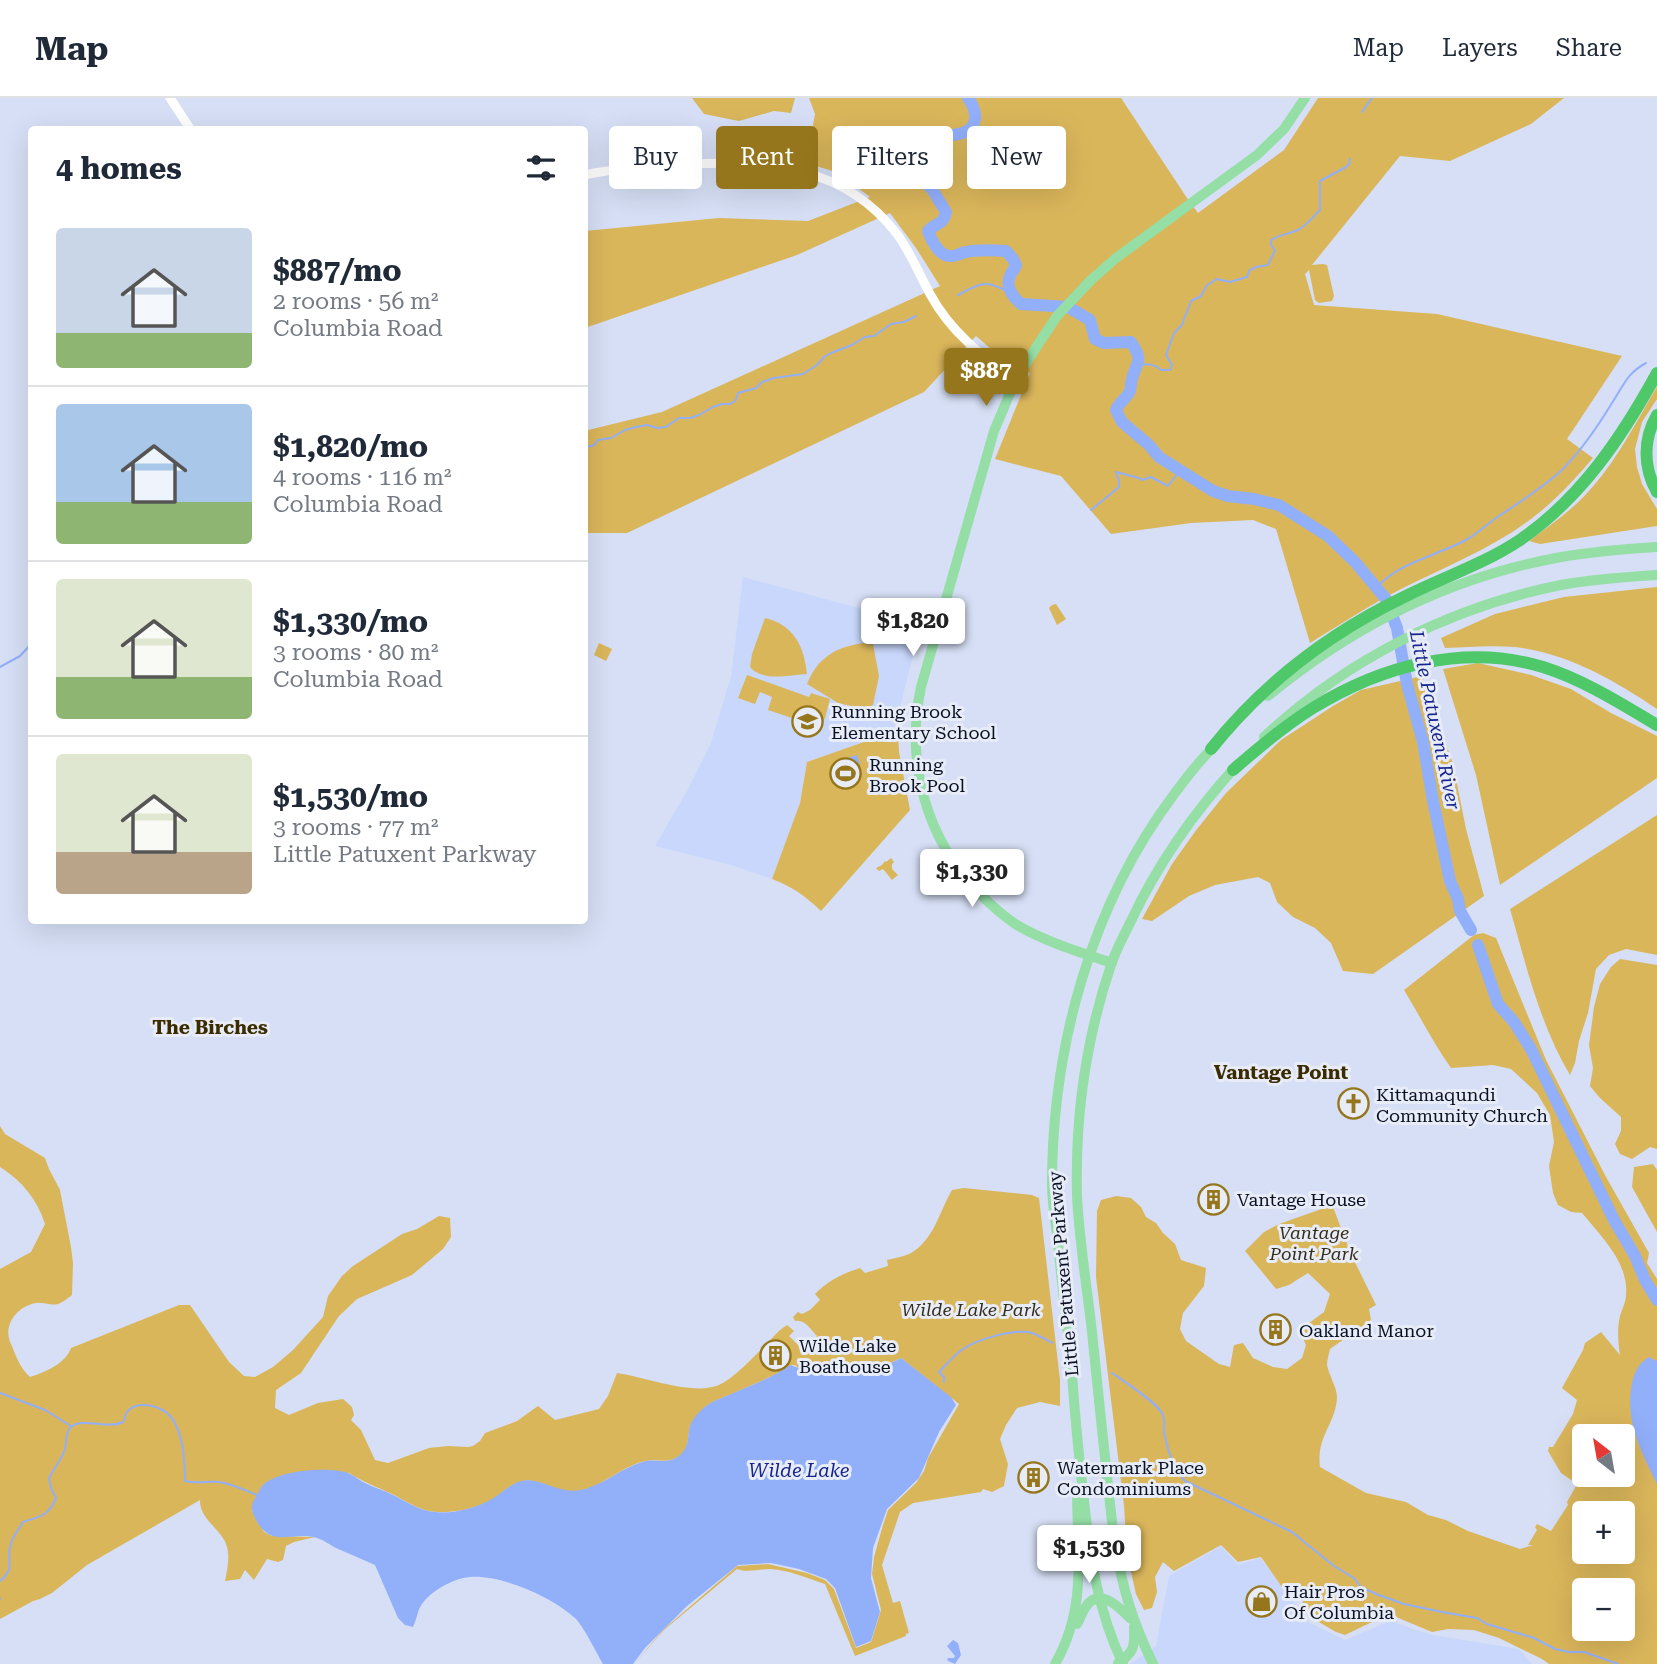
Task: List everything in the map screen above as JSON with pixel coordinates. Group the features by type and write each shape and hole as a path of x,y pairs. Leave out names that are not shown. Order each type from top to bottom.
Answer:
{"highway":[{"path":"1211,749 1233,722 1284,673 1311,653 1506,548 1555,511 1584,483 1607,454 1657,373"},
{"path":"1657,415 1649,433 1646,456 1650,480 1657,492"},
{"path":"1233,770 1279,732 1339,693 1386,673 1442,659 1501,658 1542,667 1589,685 1657,725"}],"main road":[{"path":"1112,963 1017,925 995,909 966,879 945,849 923,798 917,768 915,726 921,687 987,452 1016,379 1037,346 1057,316 1091,280 1257,155 1284,129 1305,98"},
{"path":"1410,599 1521,566 1586,553 1657,547"},
{"name":"Little Patuxent Parkway","path":"1153,1664 1133,1621 1114,1539 1077,1197 1077,1149 1082,1088 1094,1025 1112,963 1140,901 1188,825 1233,770 1256,745 1306,700 1356,666 1418,632 1469,611 1528,592 1592,580 1657,575"},
{"name":"Little Patuxent Parkway","path":"1120,1663 1099,1599 1088,1543 1053,1201 1054,1119 1071,1017 1090,955 1118,888 1149,830 1184,781 1211,749 1264,699 1369,621"},
{"path":"1065,1644 1074,1619 1078,1592 1076,1433"},
{"path":"1055,1664 1085,1607 1099,1599 1115,1603 1133,1621 1133,1649 1120,1663"}],"street":[{"path":"170,98 188,126"},
{"path":"588,174 665,165 738,163 789,168 829,181 864,202 883,219 911,255 930,295 949,323 973,348 1016,379"}],"shaded area":[{"name":"Running Brook Elementary School","path":"743,577 921,625 899,711 898,730 807,762 800,803 772,879 731,865 655,846 711,743 731,677"},
{"path":"1221,1546 1238,1565 1260,1558 1310,1623 1345,1640 1390,1621 1432,1635 1519,1649 1532,1664 1130,1664 1156,1646 1169,1576"}],"green space":[{"path":"692,98 795,98 791,113 774,111 739,121 704,114"},
{"path":"809,98 1121,98 1198,213 1284,150 1318,98 1564,98 1531,124 1450,161 1400,156 1312,265 1327,265 1334,296 1332,301 1319,303 1315,300 1309,270 1305,274 1314,305 1437,314 1622,356 1567,439 1593,458 1556,498 1501,539 1391,594 1310,643 1276,529 1253,520 1191,523 1111,534 1061,476 995,459 1030,373 999,356 976,336 924,392 627,533 588,533 588,430 662,412 940,286 890,213 797,255 588,327 588,231 719,218 808,221 870,197 859,189 953,189 953,126 832,126 832,171 818,167 818,126 813,126 815,114"},
{"path":"1657,387 1657,399 1642,422 1635,449 1642,484 1657,509 1657,526 1540,544 1529,541 1574,506 1608,468"},
{"path":"1657,587 1657,709 1607,678 1553,655 1515,647 1445,648 1441,638 1495,614 1564,597"},
{"path":"1056,604 1066,619 1057,625 1049,608"},
{"path":"765,618 783,626 796,638 807,674 769,676 755,672 750,667"},
{"path":"599,643 612,649 606,661 594,655"},
{"path":"873,644 879,676 873,705 866,709 838,703 807,684 822,660 845,647"},
{"path":"1478,663 1531,675 1571,689 1657,736 1657,778 1500,885 1476,775 1443,669"},
{"path":"747,675 809,697 811,693 830,699 825,718 821,724 814,722 812,716 804,713 801,721 768,710 772,697 760,692 755,704 738,698"},
{"path":"1422,676 1453,764 1466,829 1484,896 1373,974 1343,971 1331,943 1315,928 1293,917 1277,902 1270,883 1258,877 1215,885 1189,896 1152,921 1142,919 1172,864 1197,829 1226,793 1281,740 1361,690"},
{"path":"898,730 899,752 910,810 821,911 798,892 772,879 800,803 807,762"},
{"path":"1657,815 1657,955 1626,949 1609,955 1596,969 1588,1013 1570,1075 1542,1015 1510,909"},
{"path":"891,858 894,862 892,869 898,875 892,880 883,869 879,871 876,868"},
{"name":"Vantage Point Park","path":"1483,933 1496,938 1546,1060 1606,1177 1649,1253 1647,1263 1657,1279 1657,1664 1549,1664 1499,1638 1474,1630 1448,1629 1432,1632 1396,1617 1376,1620 1345,1635 1310,1617 1299,1594 1284,1590 1261,1557 1238,1562 1221,1545 1174,1571 1163,1562 1155,1577 1157,1592 1152,1608 1144,1610 1136,1594 1127,1554 1124,1506 1096,1277 1097,1211 1101,1200 1116,1196 1131,1198 1141,1207 1146,1217 1156,1223 1175,1244 1181,1260 1206,1268 1204,1286 1183,1313 1180,1329 1186,1341 1219,1364 1230,1367 1234,1345 1243,1343 1253,1358 1273,1367 1287,1369 1302,1358 1306,1345 1301,1334 1305,1326 1324,1312 1330,1294 1308,1273 1289,1285 1276,1289 1245,1251 1264,1232 1279,1224 1333,1207 1351,1254 1376,1305 1369,1309 1371,1320 1330,1349 1327,1365 1337,1397 1323,1438 1320,1467 1366,1493 1406,1502 1428,1515 1520,1549 1533,1545 1528,1545 1537,1530 1537,1524 1551,1531 1568,1505 1575,1488 1635,1487 1635,1424 1572,1424 1572,1481 1561,1473 1548,1451 1573,1414 1577,1400 1562,1388 1585,1343 1601,1332 1620,1355 1618,1326 1626,1298 1626,1283 1618,1261 1582,1213 1571,1212 1558,1205 1553,1193 1549,1166 1554,1142 1550,1115 1537,1093 1511,1069 1493,1065 1451,1068 1404,990 1474,935"},
{"path":"1620,959 1657,965 1657,1149 1650,1147 1632,1159 1620,1154 1615,1144 1621,1131 1621,1117 1590,1086 1593,1068 1589,1045 1594,1007 1600,984"},
{"name":"Wilde Lake Park","path":"0,1126 5,1134 45,1158 60,1190 73,1263 72,1295 58,1304 29,1305 17,1313 10,1324 8,1330 11,1344 21,1366 30,1377 49,1370 65,1358 71,1348 179,1305 190,1305 229,1362 244,1376 255,1377 273,1367 293,1350 323,1317 328,1296 353,1266 402,1234 439,1216 450,1218 451,1237 443,1249 412,1275 357,1299 339,1316 301,1373 276,1390 275,1408 289,1415 318,1403 343,1399 352,1407 354,1415 351,1420 361,1430 375,1460 388,1463 429,1448 473,1446 485,1433 517,1421 538,1406 555,1420 599,1409 608,1396 617,1373 683,1387 708,1388 719,1385 742,1368 787,1325 794,1331 789,1336 803,1350 817,1336 805,1323 795,1321 793,1317 798,1312 802,1314 810,1310 820,1300 815,1294 842,1275 860,1268 865,1273 888,1266 887,1260 906,1255 917,1248 930,1234 952,1190 964,1188 1039,1198 1060,1380 1060,1406 1040,1402 1017,1408 1000,1439 1008,1464 1004,1486 992,1492 983,1489 981,1492 913,1503 900,1512 882,1565 893,1603 900,1601 909,1633 855,1656 825,1584 777,1570 737,1569 664,1630 634,1664 664,1629 737,1566 768,1564 825,1580 834,1589 856,1648 871,1642 881,1610 872,1574 874,1557 888,1510 916,1483 959,1404 901,1358 877,1368 847,1375 818,1375 805,1372 795,1365 790,1366 706,1407 693,1421 681,1455 667,1461 650,1460 635,1464 587,1489 566,1491 526,1481 512,1485 480,1505 458,1511 436,1512 419,1508 349,1473 262,1486 252,1511 264,1532 272,1536 315,1537 286,1546 283,1560 278,1562 267,1559 254,1580 245,1570 240,1579 225,1581 227,1547 203,1513 200,1500 87,1565 52,1593 0,1619 0,1269 31,1252 45,1224 28,1191 0,1167"},
{"path":"1653,1164 1657,1170 1657,1232 1632,1187 1634,1167"}],"water":[{"name":"Running Brook Pool","path":"857,755 860,764 851,767 856,782 842,786 835,762"},
{"path":"1649,1357 1657,1361 1657,1484 1641,1450 1631,1414 1633,1379 1636,1370"},
{"name":"Wilde Lake","path":"901,1358 951,1397 956,1405 939,1432 919,1478 887,1509 873,1548 871,1578 880,1612 871,1641 856,1647 835,1588 826,1579 771,1563 738,1565 687,1606 645,1648 633,1664 603,1664 575,1618 540,1595 497,1579 470,1577 441,1587 423,1602 413,1627 405,1625 398,1618 375,1565 317,1538 276,1537 269,1534 262,1529 252,1510 260,1489 269,1481 290,1473 316,1470 348,1473 418,1508 435,1512 457,1511 479,1505 514,1484 526,1480 566,1490 585,1489 642,1462 667,1461 677,1457 686,1446 691,1423 704,1408 790,1365 819,1373 846,1375 873,1370"},
{"path":"953,1640 958,1643 961,1655 955,1664 947,1659 955,1656 947,1646"}],"waterway":[{"name":"Little Patuxent River","path":"968,98 975,113 971,128 925,144 919,157 917,170 921,179 932,189 946,212 941,222 928,231 933,243 949,256 976,250 1006,251 1016,265 1009,280 1009,288 1021,304 1068,307 1090,320 1095,339 1104,343 1131,342 1138,361 1130,391 1116,410 1122,422 1159,457 1213,491 1279,505 1328,536 1355,562 1386,599 1397,628 1407,684 1423,742 1450,881 1460,911 1471,930"},
{"path":"1362,112 1372,98"},
{"path":"1138,366 1150,365 1161,370 1170,370 1172,365 1166,355 1191,301 1201,296 1207,285 1217,279 1230,282 1247,277 1250,270 1256,267 1268,265 1275,250 1271,240 1298,230 1310,221 1320,210 1320,181 1346,167 1350,159"},
{"path":"958,295 983,284 1011,292"},
{"path":"588,447 625,430 647,425 666,427 679,418 690,418 713,407 730,404 736,400 738,393 756,388 762,382 774,378 803,374 831,353 865,337 874,336 891,324 916,316"},
{"path":"1377,587 1407,565 1470,538 1553,478 1568,464 1601,421 1630,376 1646,363"},
{"path":"1091,510 1119,487 1116,472 1142,480 1151,477 1168,486 1181,469"},
{"path":"0,667 20,656 28,647"},
{"name":"Little Patuxent River","path":"1478,945 1498,1004 1514,1022 1531,1049 1614,1220 1657,1300"},
{"path":"944,1382 944,1377 939,1372 963,1349 987,1338 1025,1332 1052,1343"},
{"path":"1112,1373 1160,1410 1164,1417 1169,1451 1185,1481 1292,1532 1334,1566 1354,1578 1361,1587 1404,1604 1477,1618 1487,1624 1534,1638 1555,1649 1584,1652 1618,1664"},
{"path":"0,1393 45,1410 71,1426"},
{"path":"0,1581 8,1572 11,1543 23,1522 47,1512 56,1498 49,1478 64,1453 68,1430 75,1425 117,1424 123,1422 131,1408 143,1405 156,1407 167,1413 175,1423 184,1456 185,1481 224,1483 257,1495"}],"place":[{"name":"Running Brook Elementary School","path":"808,721"},
{"name":"Running Brook Pool","path":"846,774"},
{"name":"Kittamaqundi Community Church","path":"1353,1104"},
{"name":"Vantage House","path":"1214,1199"},
{"name":"Oakland Manor","path":"1276,1330"},
{"name":"Wilde Lake Boathouse","path":"776,1355"},
{"name":"Watermark Place Condominiums","path":"1034,1477"},
{"name":"Hair Pros Of Columbia","path":"1261,1601"}],"district":[{"name":"The Birches","path":"210,1027"},
{"name":"Vantage Point","path":"1281,1072"}]}
